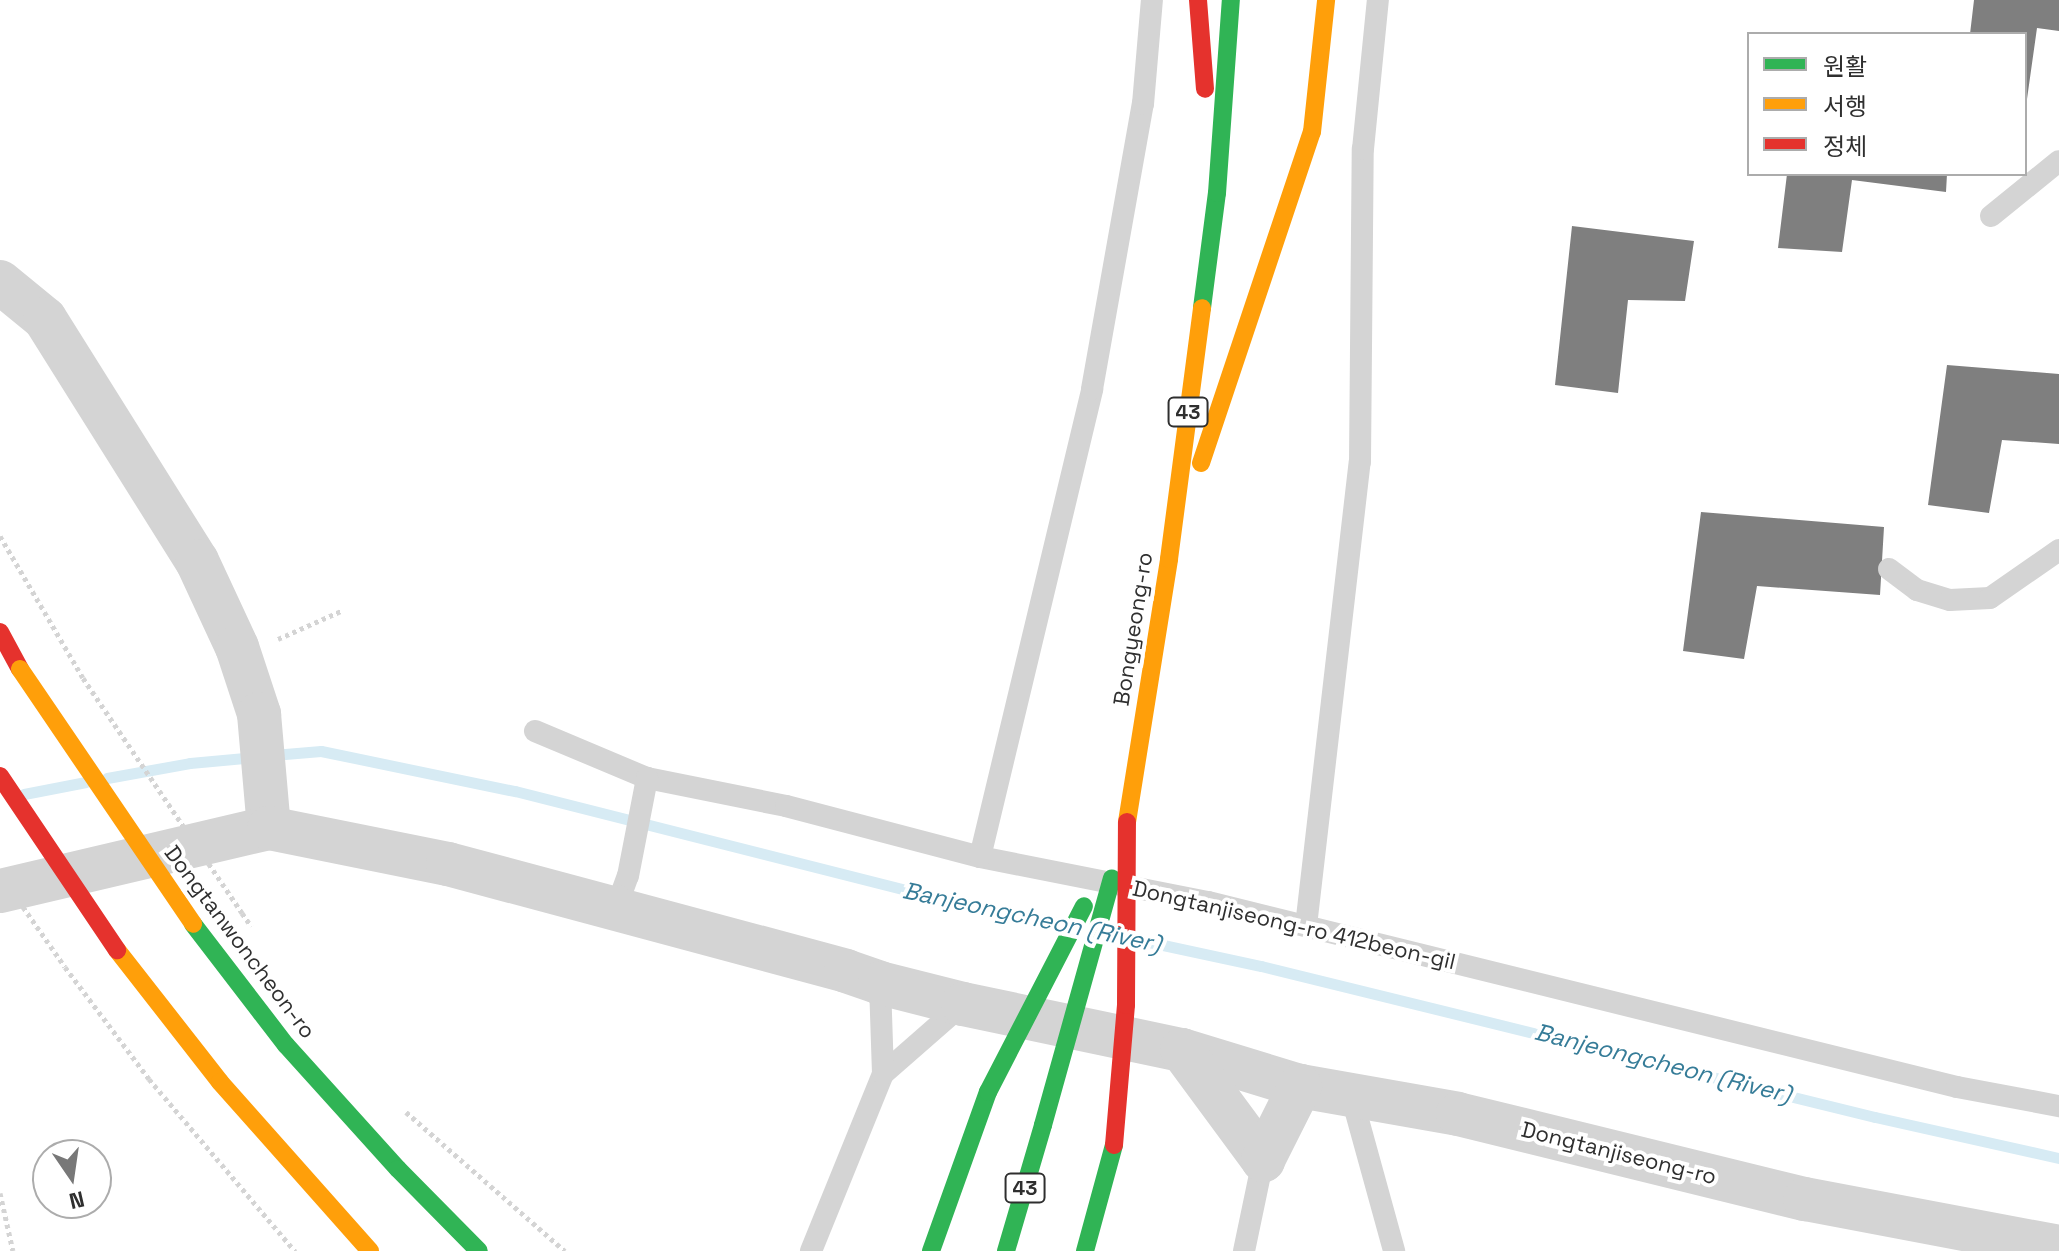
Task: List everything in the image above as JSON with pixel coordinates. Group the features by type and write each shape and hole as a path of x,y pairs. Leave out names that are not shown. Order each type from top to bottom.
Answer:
{"main road":[{"path":"1198,0 1217,193"},
{"name":"Bongyeong-ro","path":"1006,1251 1127,822 1169,559 1217,193 1231,0"},
{"path":"1169,559 1312,132 1326,0"},
{"name":"Dongtanwoncheon-ro","path":"0,632 20,669 193,924 286,1045 398,1169 479,1251"},
{"path":"0,776 117,950 220,1082 337,1218 370,1251"},
{"path":"931,1251 988,1092 1127,822"},
{"path":"1085,1251 1114,1145 1126,1005 1127,822"}],"street":[{"path":"0,282 45,319 197,561 241,657 259,714 269,816 0,891"},
{"name":"Dongtanjiseong-ro","path":"269,816 448,864 622,893 880,983 963,1004 1182,1050 1300,1086 1352,1098 1458,1114 1805,1199 2059,1247"},
{"path":"1182,1050 1263,1160 1300,1086"}],"lane":[{"path":"980,857 1092,389 1143,104 1152,0"},
{"path":"1306,926 1360,462 1363,149 1378,0"},
{"path":"1991,216 2059,161"},
{"path":"1889,569 1917,590 1950,600 1990,598 2059,550"},
{"name":"Dongtanjiseong-ro 412beon-gil","path":"535,731 646,787 786,806 980,857 1208,902 1957,1087 2059,1106"},
{"path":"622,893 646,787"},
{"path":"811,1251 883,1074 880,983"},
{"path":"883,1074 963,1004"},
{"path":"1352,1098 1394,1251"},
{"path":"1244,1251 1263,1160"}],"path":[{"path":"0,536 83,678 258,936"},
{"path":"241,657 341,611"},
{"path":"0,874 149,1079 295,1251"},
{"path":"405,1111 565,1251"},
{"path":"0,1193 13,1251"}],"building":[{"path":"1974,0 2059,0 2059,31 2037,28 2027,99 2027,32 1970,32"},
{"path":"1787,176 1947,176 1946,192 1852,180 1842,252 1778,248"},
{"path":"1572,226 1694,241 1685,301 1628,300 1618,393 1555,385"},
{"path":"1947,365 2059,374 2059,444 2002,440 1989,513 1928,505"},
{"path":"1701,512 1884,527 1880,595 1757,586 1744,659 1683,651"}],"waterway":[{"name":"Banjeongcheon (River)","path":"273,755 321,751 515,791 935,897 1064,924"},
{"name":"Banjeongcheon (River)","path":"107,778 190,763 256,757"},
{"name":"Banjeongcheon (River)","path":"24,794 86,782"},
{"name":"Banjeongcheon (River)","path":"1135,939 1261,966 1875,1117 2059,1158"}],"traffic: fast":[{"path":"1202,308 1217,193 1231,0"},
{"path":"1043,1125 1112,878"},
{"path":"988,1092 1084,906"},
{"path":"193,924 286,1045 398,1169 479,1251"},
{"path":"931,1251 988,1092"},
{"path":"1006,1251 1043,1125"},
{"path":"1085,1251 1114,1145"}],"traffic: slow":[{"path":"1201,463 1312,132 1326,0"},
{"path":"1127,822 1169,559 1202,308"},
{"path":"20,669 193,924"},
{"path":"117,950 220,1082 370,1251"}],"traffic: jam":[{"path":"1198,0 1205,89"},
{"path":"0,632 20,669"},
{"path":"0,776 117,950"},
{"path":"1114,1145 1126,1005 1127,822"}]}
